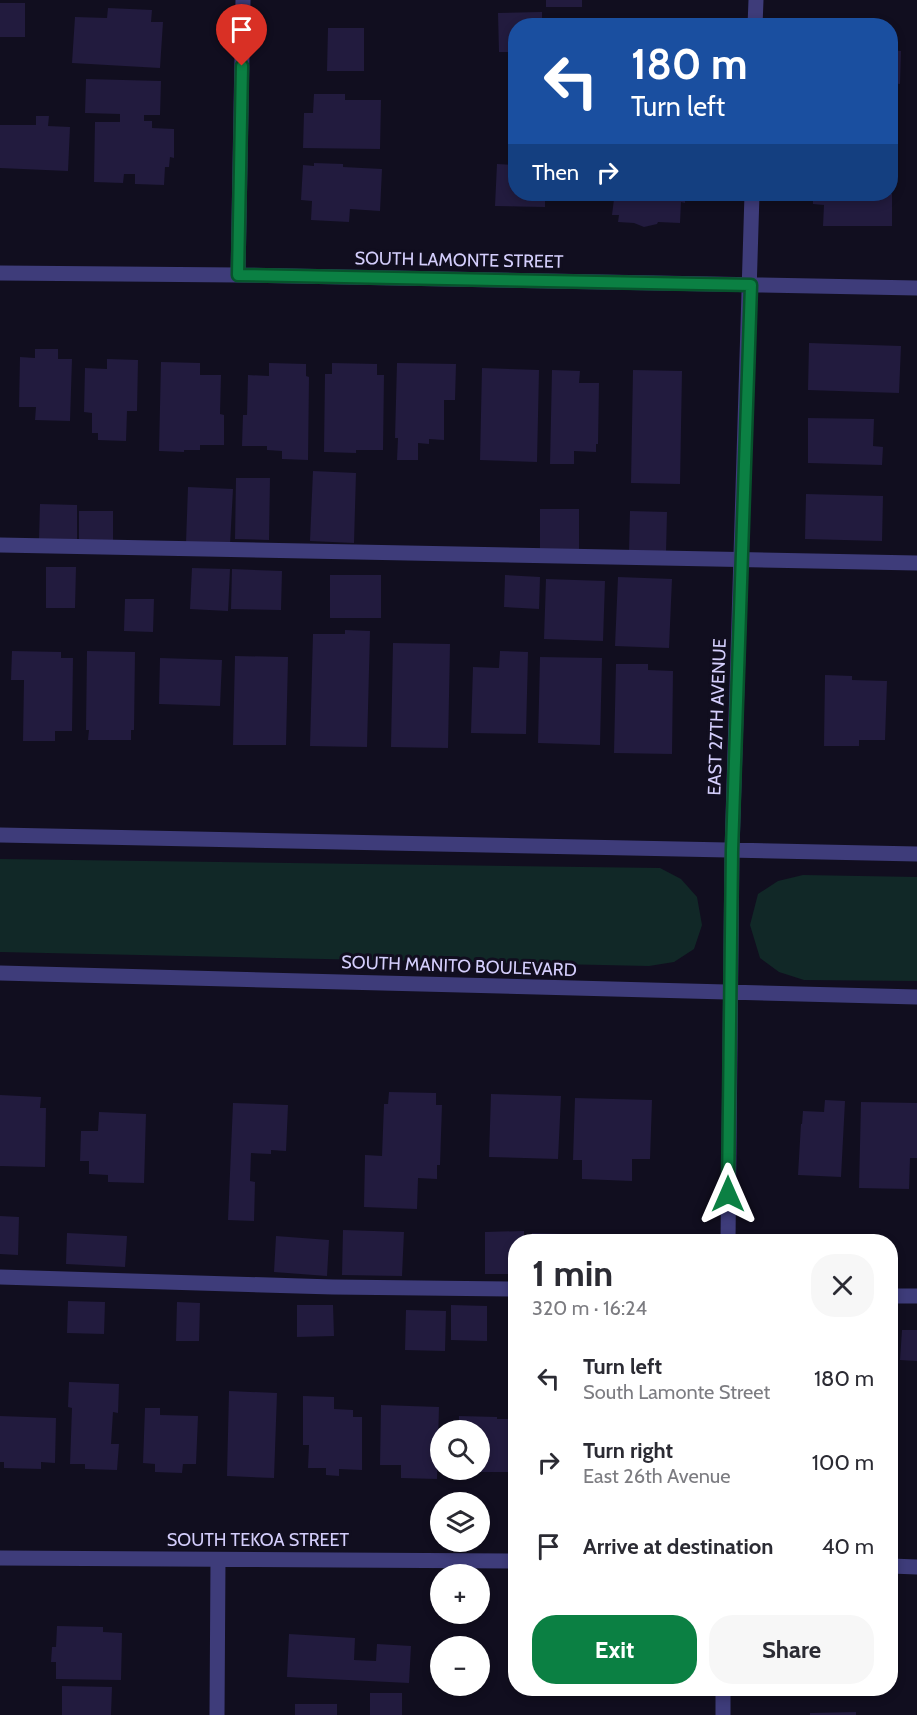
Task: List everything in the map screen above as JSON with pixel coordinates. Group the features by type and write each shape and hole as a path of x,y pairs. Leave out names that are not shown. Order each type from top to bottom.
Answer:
{"street":[{"path":"238,275 243,0"},
{"path":"755,18 756,0"},
{"name":"EAST 27TH AVENUE","path":"728,1234 732,850 752,201"},
{"name":"SOUTH LAMONTE STREET","path":"0,273 238,275 917,288"},
{"path":"0,544 917,563"},
{"path":"0,835 917,854"},
{"name":"SOUTH MANITO BOULEVARD","path":"0,973 917,997"},
{"path":"0,1276 333,1287 508,1289"},
{"path":"898,1296 917,1296"},
{"name":"SOUTH TEKOA STREET","path":"0,1558 508,1561"},
{"path":"217,1715 219,1560"},
{"path":"898,1566 917,1567"},
{"path":"723,1696 723,1715"}],"green space":[{"path":"0,859 660,868 681,879 697,897 702,925 694,949 674,962 649,966 0,952"},
{"path":"803,875 917,877 917,981 804,980 779,972 760,958 750,925 758,894 778,881"}],"building":[{"path":"546,0 582,0 582,7 546,7"},
{"path":"0,3 25,3 25,37 0,37"},
{"path":"108,8 152,10 151,22 163,22 160,68 72,63 75,17 107,18"},
{"path":"542,12 542,18 508,18 508,52 499,52 498,13"},
{"path":"328,28 364,28 364,71 327,71"},
{"path":"898,51 901,51 900,84 898,84"},
{"path":"86,79 161,81 160,115 144,115 144,121 152,121 152,128 174,129 174,158 170,157 169,167 165,167 164,185 135,184 135,174 124,174 123,183 94,182 95,122 120,122 120,114 85,113"},
{"path":"314,94 345,94 345,100 381,100 380,149 303,148 304,113 313,113"},
{"path":"36,116 49,116 48,126 70,127 68,171 0,168 0,125 36,125"},
{"path":"314,163 382,169 380,211 350,209 349,222 311,220 312,201 301,200 303,165 314,166"},
{"path":"497,164 508,165 508,201 545,201 545,207 495,206"},
{"path":"614,201 685,201 685,203 681,202 680,223 658,222 644,227 634,223 618,222 619,215 612,215"},
{"path":"813,201 892,201 892,226 823,226 824,205 813,204"},
{"path":"809,343 901,346 899,393 808,390"},
{"path":"35,349 58,349 58,359 72,359 70,421 35,420 36,407 19,407 20,357 35,358"},
{"path":"107,359 138,360 137,411 127,411 126,441 98,440 98,433 92,433 92,413 84,412 85,368 107,369"},
{"path":"161,362 200,363 200,375 221,375 220,414 224,415 224,445 200,445 200,450 184,450 184,452 159,451"},
{"path":"269,363 306,364 306,376 309,377 308,460 282,459 282,451 267,450 267,446 242,446 243,415 247,415 248,375 269,376"},
{"path":"332,363 377,364 377,375 384,375 383,450 356,450 356,453 324,452 325,374 332,374"},
{"path":"397,363 456,364 455,400 444,400 444,440 429,439 429,444 418,443 418,460 397,460 398,438 395,438"},
{"path":"482,368 539,370 537,462 480,460"},
{"path":"552,370 580,371 579,383 599,383 596,452 574,451 574,464 550,464"},
{"path":"633,370 682,371 680,484 631,483"},
{"path":"808,418 874,419 873,446 883,447 882,465 808,463"},
{"path":"313,471 356,473 354,543 310,541"},
{"path":"236,478 270,478 269,540 235,539"},
{"path":"188,487 233,489 230,545 186,543"},
{"path":"806,494 883,496 882,541 805,539"},
{"path":"40,504 77,505 77,541 39,540"},
{"path":"540,509 579,509 579,551 540,551"},
{"path":"79,511 113,511 113,540 79,540"},
{"path":"630,511 667,512 666,553 629,552"},
{"path":"46,567 76,567 75,608 46,608"},
{"path":"192,568 230,569 228,611 190,609"},
{"path":"232,569 282,571 281,610 231,609"},
{"path":"330,575 381,575 381,618 330,618"},
{"path":"505,575 540,577 539,609 504,607"},
{"path":"618,577 672,579 669,648 615,646"},
{"path":"546,579 605,581 603,641 544,639"},
{"path":"125,599 154,599 153,632 124,631"},
{"path":"345,630 370,631 367,747 310,746 313,634 345,634"},
{"path":"393,643 450,644 448,748 391,747"},
{"path":"12,651 61,652 61,658 73,658 72,731 55,731 55,741 23,741 24,680 11,680"},
{"path":"87,651 135,652 134,730 131,730 131,740 88,740 89,730 86,730"},
{"path":"500,651 528,652 526,734 471,733 473,667 499,668"},
{"path":"235,656 288,657 286,745 233,745"},
{"path":"540,657 602,658 600,745 538,743"},
{"path":"160,658 222,660 220,706 159,704"},
{"path":"616,664 648,664 648,670 673,671 672,754 614,753"},
{"path":"825,675 852,676 852,680 887,681 885,740 859,740 859,746 824,746"},
{"path":"389,1092 436,1093 436,1105 442,1105 440,1165 437,1165 437,1179 418,1178 417,1209 364,1207 365,1155 382,1156 384,1104 388,1104"},
{"path":"491,1094 561,1096 558,1159 489,1157"},
{"path":"0,1095 41,1097 40,1108 46,1108 45,1167 0,1166"},
{"path":"575,1098 652,1100 650,1159 632,1159 632,1181 582,1179 582,1160 573,1160"},
{"path":"825,1100 845,1101 841,1177 798,1175 803,1111 824,1112"},
{"path":"861,1102 917,1103 917,1158 910,1158 909,1189 859,1188"},
{"path":"233,1103 288,1105 286,1151 271,1150 271,1154 251,1153 250,1181 255,1182 254,1221 228,1220"},
{"path":"99,1112 146,1114 144,1183 108,1182 108,1175 89,1174 89,1161 80,1161 81,1131 98,1131"},
{"path":"0,1216 19,1217 18,1255 0,1254"},
{"path":"343,1230 404,1232 402,1276 342,1275"},
{"path":"524,1231 524,1234 508,1234 508,1274 485,1274 485,1232"},
{"path":"67,1233 127,1236 125,1267 66,1264"},
{"path":"276,1236 329,1240 327,1276 274,1272"},
{"path":"68,1301 105,1302 104,1334 67,1333"},
{"path":"177,1302 200,1303 199,1341 176,1341"},
{"path":"297,1305 333,1305 334,1336 297,1337"},
{"path":"451,1305 487,1306 487,1341 451,1340"},
{"path":"406,1310 446,1311 445,1351 405,1350"},
{"path":"902,1330 917,1330 917,1361 900,1360"},
{"path":"69,1382 119,1384 118,1413 113,1412 111,1444 119,1444 117,1470 85,1469 85,1464 70,1464 72,1408 68,1407"},
{"path":"229,1391 277,1393 274,1478 227,1476"},
{"path":"303,1396 334,1397 334,1409 353,1410 353,1417 362,1417 362,1470 339,1469 339,1476 326,1475 326,1468 308,1468 309,1445 303,1445"},
{"path":"381,1405 439,1407 439,1420 430,1420 430,1479 401,1478 401,1465 380,1465"},
{"path":"145,1408 160,1408 160,1415 198,1416 196,1464 183,1464 182,1473 155,1472 155,1464 143,1463"},
{"path":"0,1416 56,1418 55,1463 41,1462 41,1469 4,1468 4,1462 0,1462"},
{"path":"459,1416 508,1419 508,1472 490,1472 490,1420 459,1420"},
{"path":"57,1626 103,1627 103,1632 122,1633 121,1680 56,1679 56,1662 51,1662 52,1647 56,1647"},
{"path":"289,1634 355,1638 354,1660 376,1661 377,1644 411,1646 409,1683 287,1677"},
{"path":"62,1686 112,1687 111,1715 62,1715"},
{"path":"370,1693 402,1693 402,1715 370,1715"},
{"path":"295,1704 337,1704 337,1715 295,1715"},
{"path":"856,1712 856,1715 810,1715 810,1713"}],"route":[{"path":"242,66 238,275 751,285 732,850 728,1194"}]}
